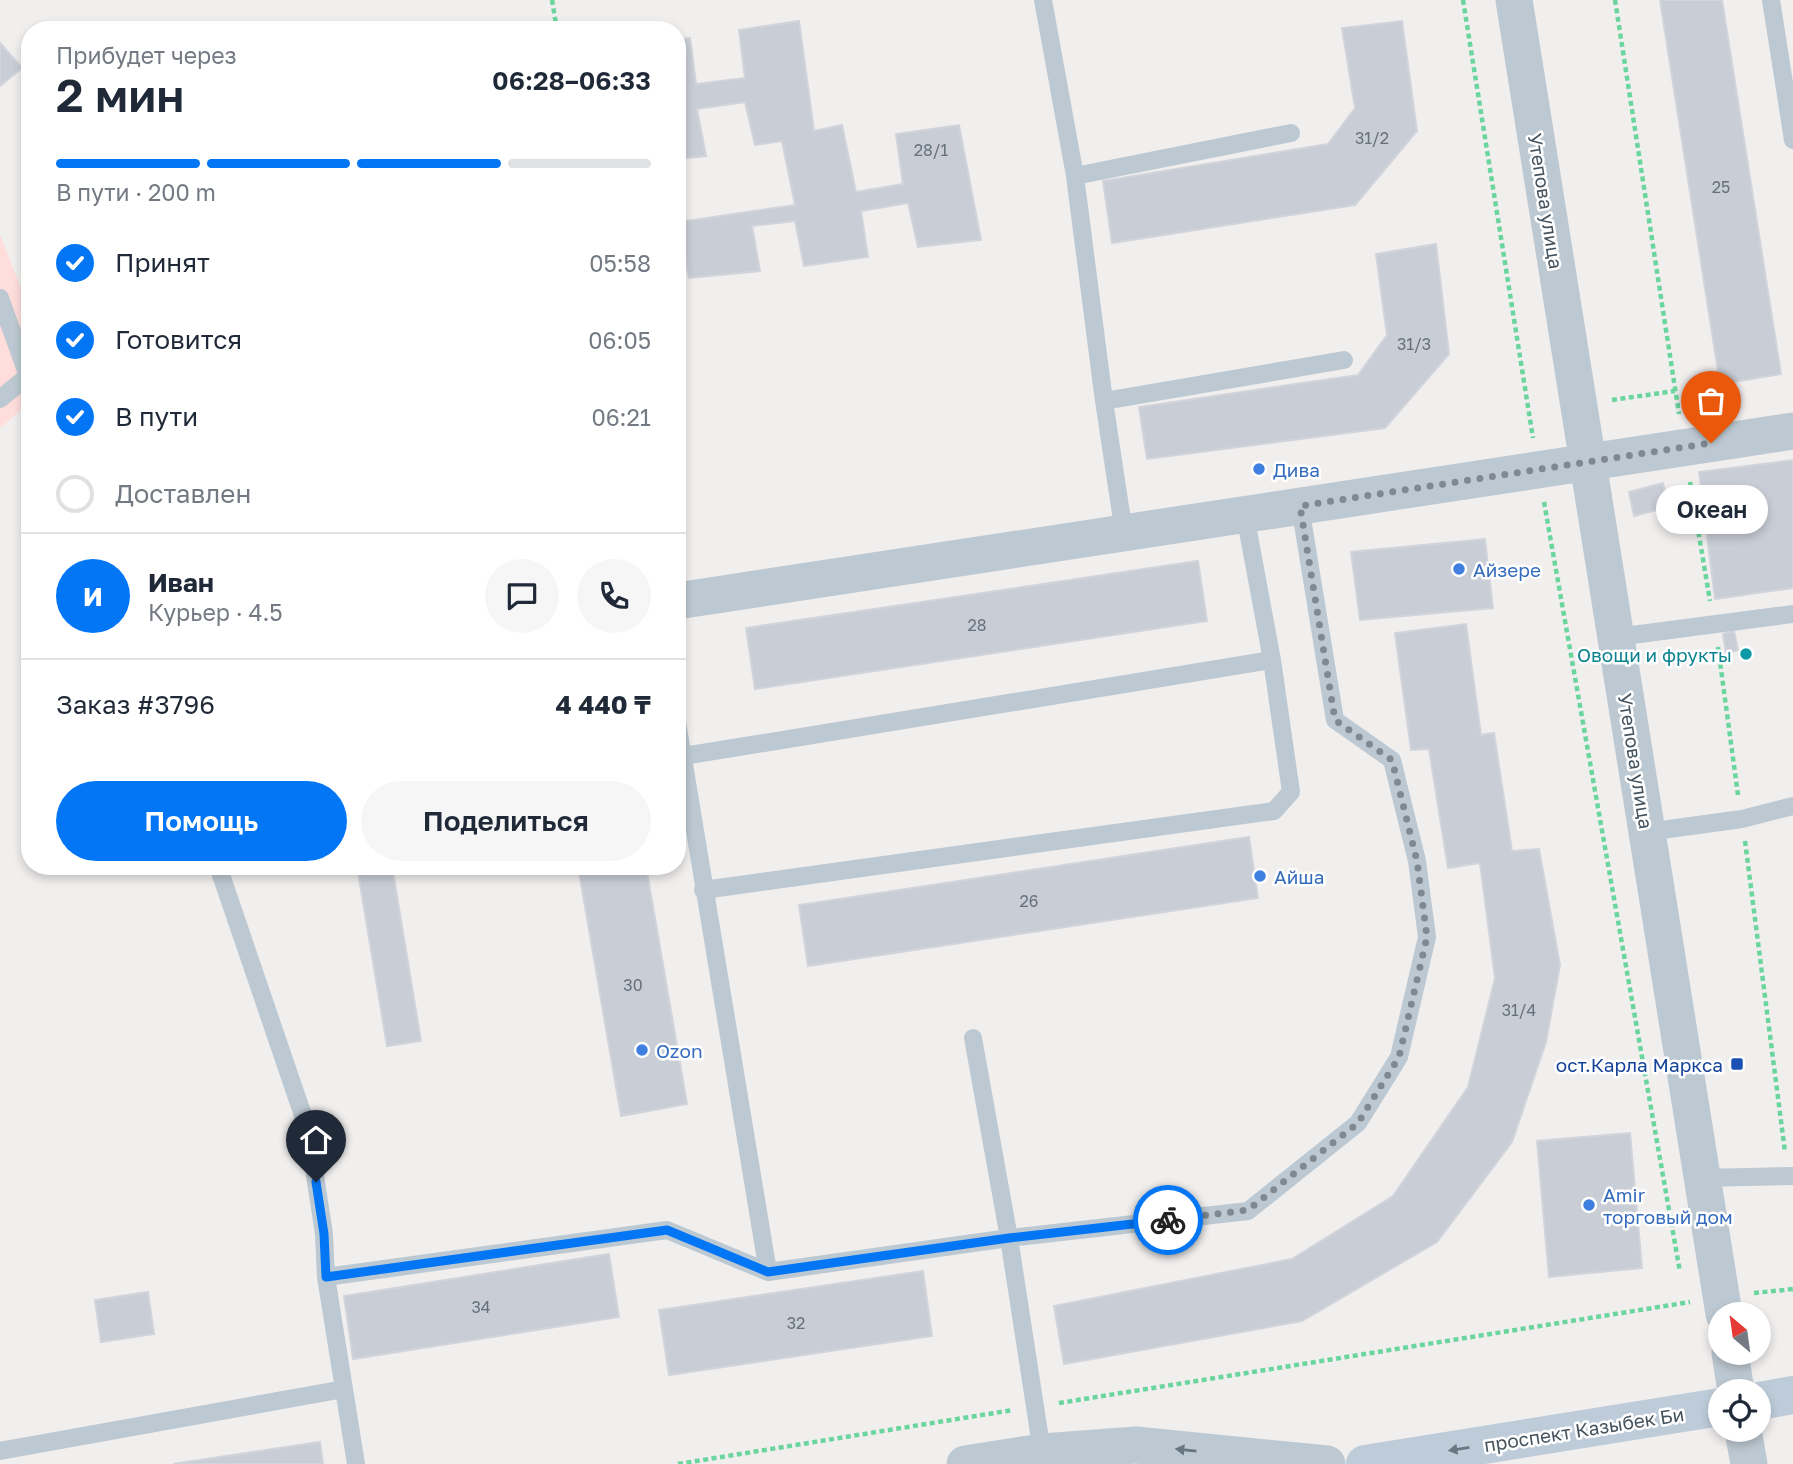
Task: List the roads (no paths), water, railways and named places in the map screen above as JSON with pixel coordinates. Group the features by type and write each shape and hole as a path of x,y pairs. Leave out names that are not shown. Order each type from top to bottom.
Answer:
{"street":[{"name":"Утепова улица","path":"1514,0 1722,1302"},
{"path":"686,600 1793,431"},
{"path":"1771,1399 1793,1395"},
{"name":"проспект Казыбек Би","path":"1365,1464 1708,1409"},
{"path":"1745,1442 1749,1464"},
{"path":"965,1464 1042,1452 1136,1445 1328,1464"}],"lane":[{"path":"1043,0 1075,176 1124,533"},
{"path":"1771,0 1793,140"},
{"path":"1075,176 1291,134"},
{"path":"0,298 21,356"},
{"path":"1104,401 1344,360"},
{"path":"0,399 21,382"},
{"path":"326,1277 667,1230 768,1272 1009,1238 1248,1210 1358,1123 1399,1057 1427,937 1417,861 1392,760 1335,720 1300,506"},
{"path":"703,890 1274,811 1292,792 1272,660 1245,515"},
{"path":"1616,638 1793,614"},
{"path":"686,756 1272,660"},
{"path":"686,770 703,890 768,1272"},
{"path":"1647,832 1742,819 1793,806"},
{"path":"221,875 308,1130 324,1234 326,1277 356,1464"},
{"path":"973,1038 1009,1238 1042,1452"},
{"path":"1702,1178 1793,1176"},
{"path":"0,1451 344,1389"}],"place":[{"name":"Океан","path":"1711,443"},
{"name":"Дива","path":"1259,469"},
{"name":"Айзере","path":"1459,569"},
{"name":"Овощи и фрукты","path":"1746,654"},
{"name":"Айша","path":"1260,876"},
{"name":"Ozon","path":"642,1050"},
{"name":"ост.Карла Маркса","path":"1737,1064"},
{"name":"Amir торговый дом","path":"1589,1205"}]}
